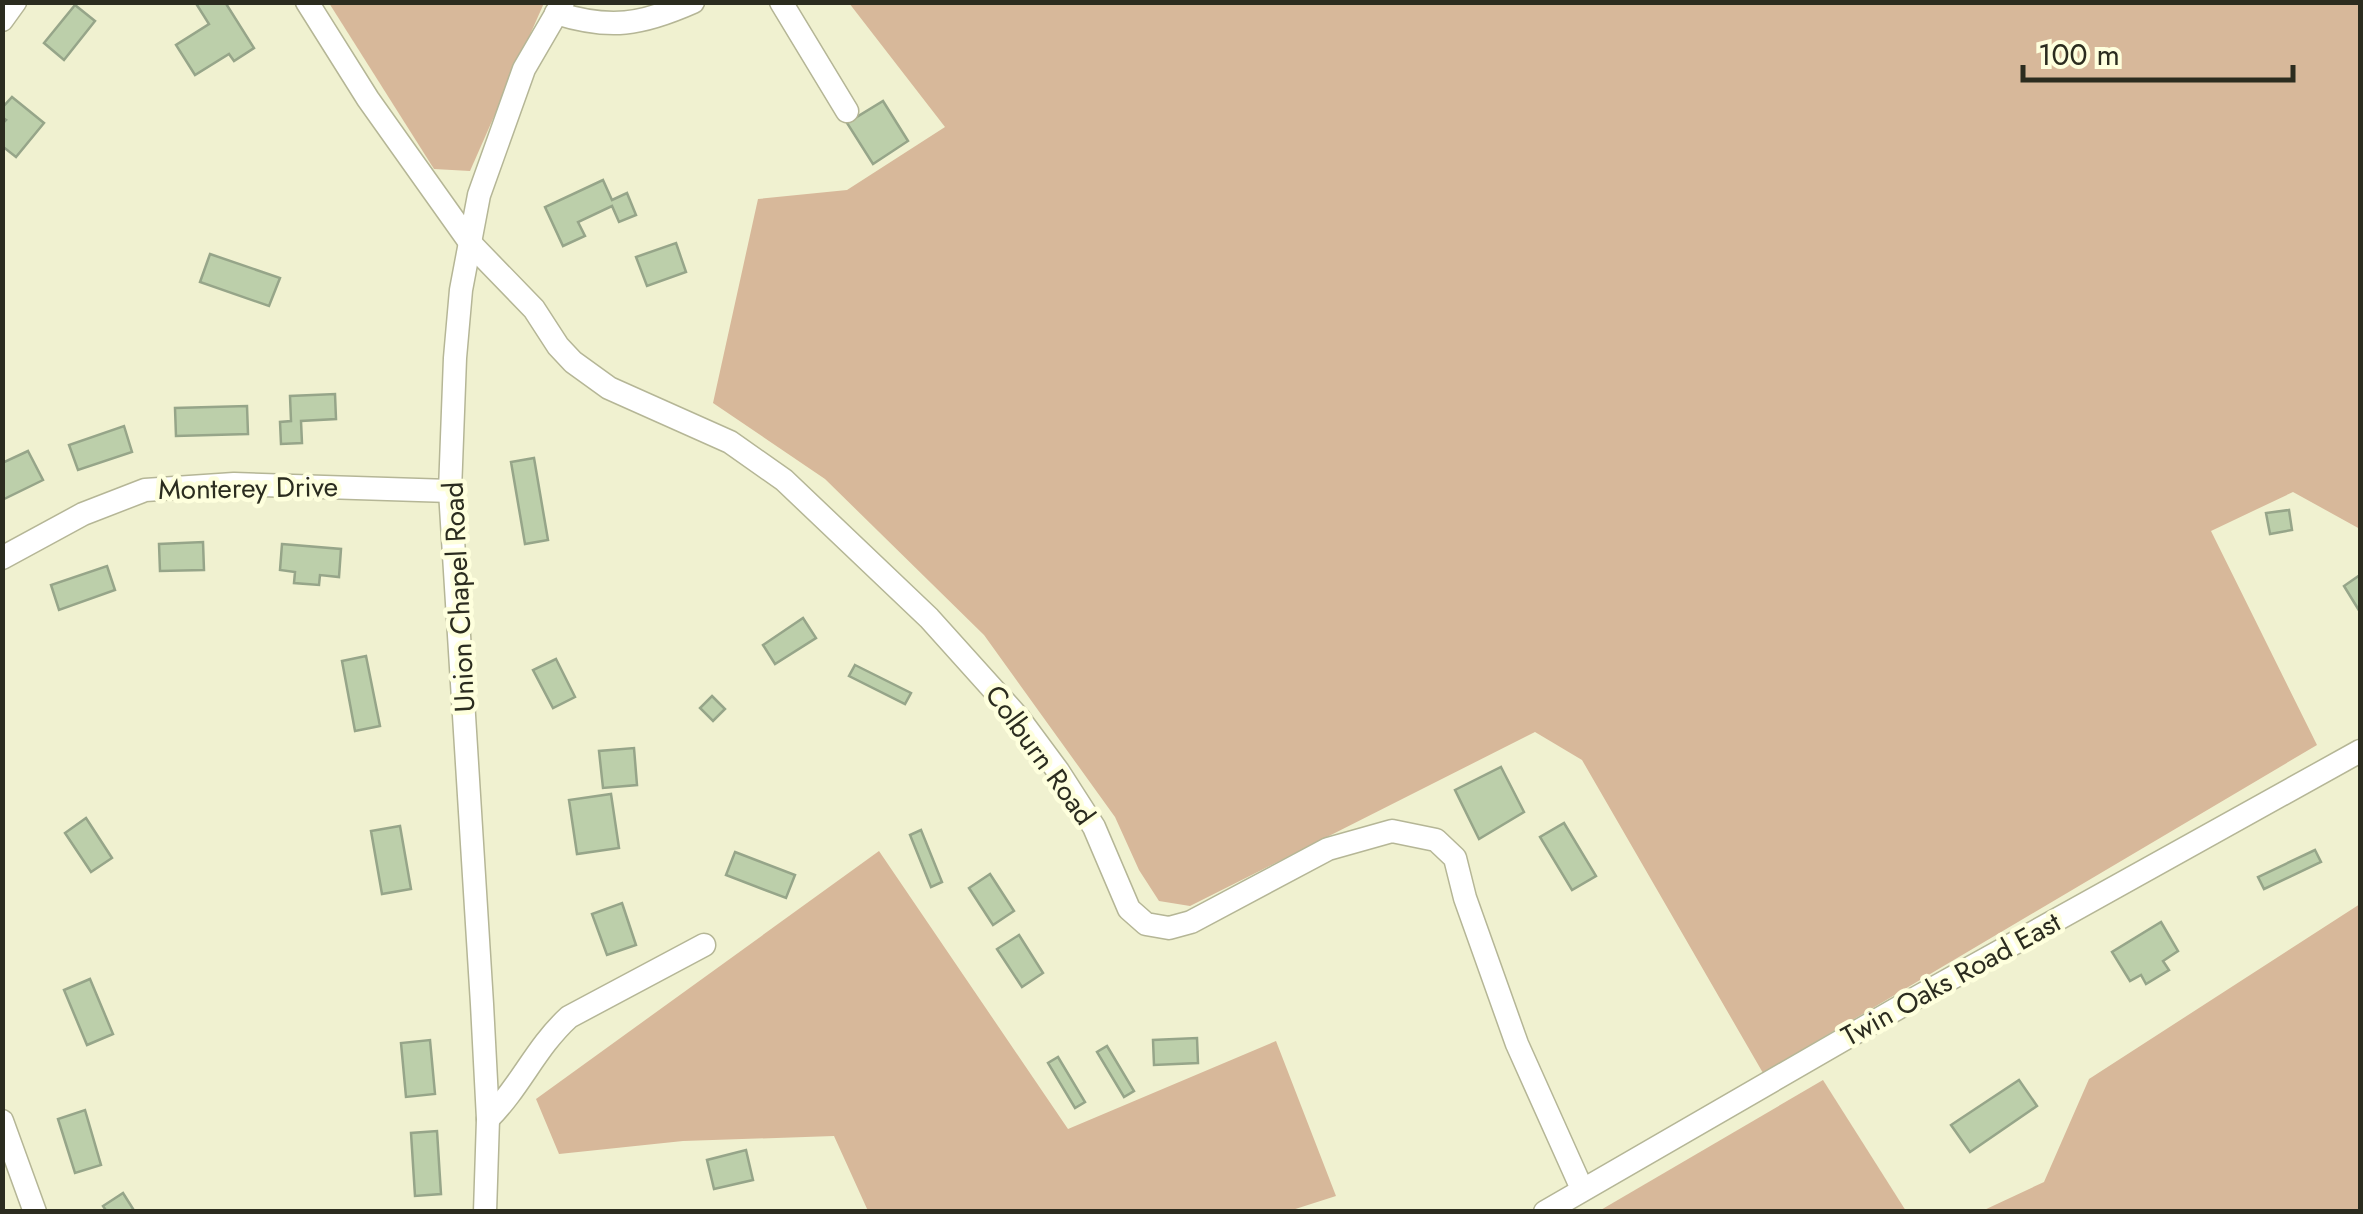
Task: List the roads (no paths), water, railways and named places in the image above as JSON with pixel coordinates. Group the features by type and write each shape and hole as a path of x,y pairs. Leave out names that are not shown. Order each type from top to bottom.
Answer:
{"street":[{"path":"2,20 15,2"},
{"path":"307,2 368,99 471,244"},
{"path":"559,8 600,25 643,21 692,2"},
{"path":"781,2 847,111"},
{"name":"Union Chapel Road","path":"485,1212 488,1119 450,491 454,358 461,290 479,195 506,112 524,70 559,8"},
{"name":"Colburn Road","path":"471,244 534,309 558,346 590,376 628,398 730,442 784,480 929,618 974,666 1058,770 1094,828 1129,909 1146,924 1169,928 1191,922 1328,849 1392,831 1436,840 1455,858 1469,912 1517,1044 1582,1189"},
{"name":"Monterey Drive","path":"2,558 82,514 144,490 234,484 450,491"},
{"name":"Twin Oaks Road East","path":"1545,1212 1981,961 2360,752"},
{"path":"488,1119 511,1096 552,1032 569,1018 704,945"},
{"path":"2,1121 35,1212"}]}
